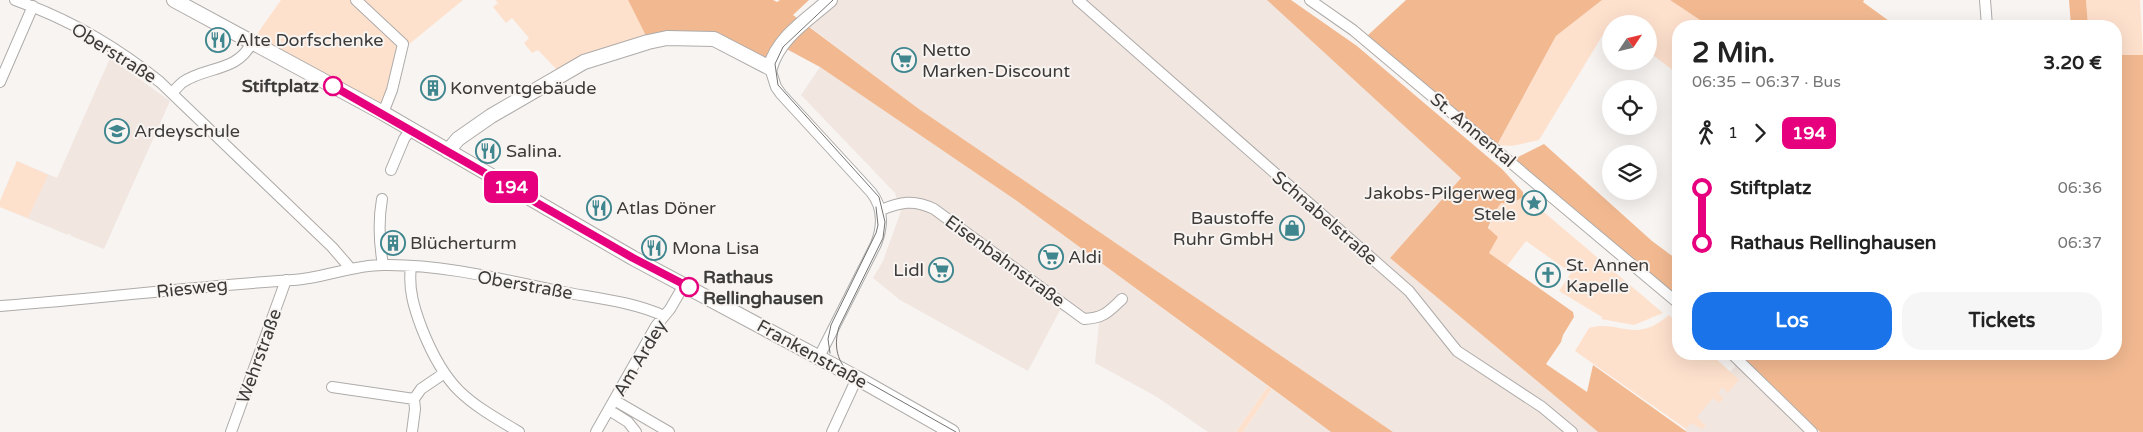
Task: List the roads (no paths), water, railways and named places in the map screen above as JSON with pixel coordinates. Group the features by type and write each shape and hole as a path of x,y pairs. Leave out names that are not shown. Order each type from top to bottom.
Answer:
{"main road":[{"name":"Frankenstraße","path":"174,0 383,113 684,285 819,357 952,432"},
{"path":"448,151 458,138 558,76 584,62 648,42 667,38 714,39 770,68 773,56 780,44 830,0"}],"street":[{"name":"Oberstraße","path":"15,0 33,6 125,56 149,73 172,93 351,269"},
{"path":"356,0 403,44 392,90 383,113"},
{"name":"Schnabelstraße","path":"1078,0 1409,290 1457,351 1542,407 1572,432"},
{"name":"St. Annental","path":"1310,0 1353,30 1672,298"},
{"path":"1985,0 1987,20"},
{"path":"0,82 33,6"},
{"path":"172,93 184,82 224,68 247,53 252,42"},
{"path":"770,68 776,87 781,94 871,192 881,210 881,226 876,244 819,357"},
{"path":"391,170 404,139 411,129"},
{"path":"382,199 379,228 384,265"},
{"name":"Eisenbahnstraße","path":"881,210 897,203 908,202 917,202 934,209 1084,319 1098,318 1107,313 1122,299"},
{"name":"Oberstraße","path":"384,265 411,266 647,308 664,316"},
{"name":"Riesweg","path":"0,306 286,280 384,265"},
{"path":"411,266 410,286 412,304 428,344 443,374 472,403 519,432"},
{"name":"Wehrstraße","path":"231,432 286,280"},
{"name":"Am Ardey","path":"596,432 656,326 684,285"},
{"path":"1738,360 1812,432"},
{"path":"412,432 415,409 414,399 422,388 443,374"},
{"path":"832,432 857,378"},
{"path":"332,387 414,399"},
{"path":"614,400 669,432"},
{"path":"609,410 628,422 636,432"}],"tram line":[{"path":"833,0 783,47 775,64 778,85 879,197 885,222 883,238 839,327 837,351 841,362 848,371 956,432"},
{"path":"830,353 828,339 831,325 876,233 878,225 876,207"}],"place":[{"name":"Alte Dorfschenke","path":"218,40"},
{"name":"Netto Marken-Discount","path":"904,60"},
{"name":"Stiftplatz","path":"333,86"},
{"name":"Konventgebäude","path":"433,88"},
{"name":"Ardeyschule","path":"117,131"},
{"name":"Salina.","path":"488,151"},
{"name":"Jakobs-Pilgerweg Stele","path":"1534,203"},
{"name":"Atlas Döner","path":"599,208"},
{"name":"Baustoffe Ruhr GmbH","path":"1292,228"},
{"name":"Blücherturm","path":"393,243"},
{"name":"Mona Lisa","path":"654,248"},
{"name":"Aldi","path":"1051,257"},
{"name":"Lidl","path":"941,270"},
{"name":"St. Annen Kapelle","path":"1548,275"},
{"name":"Rathaus Rellinghausen","path":"689,287"}]}
